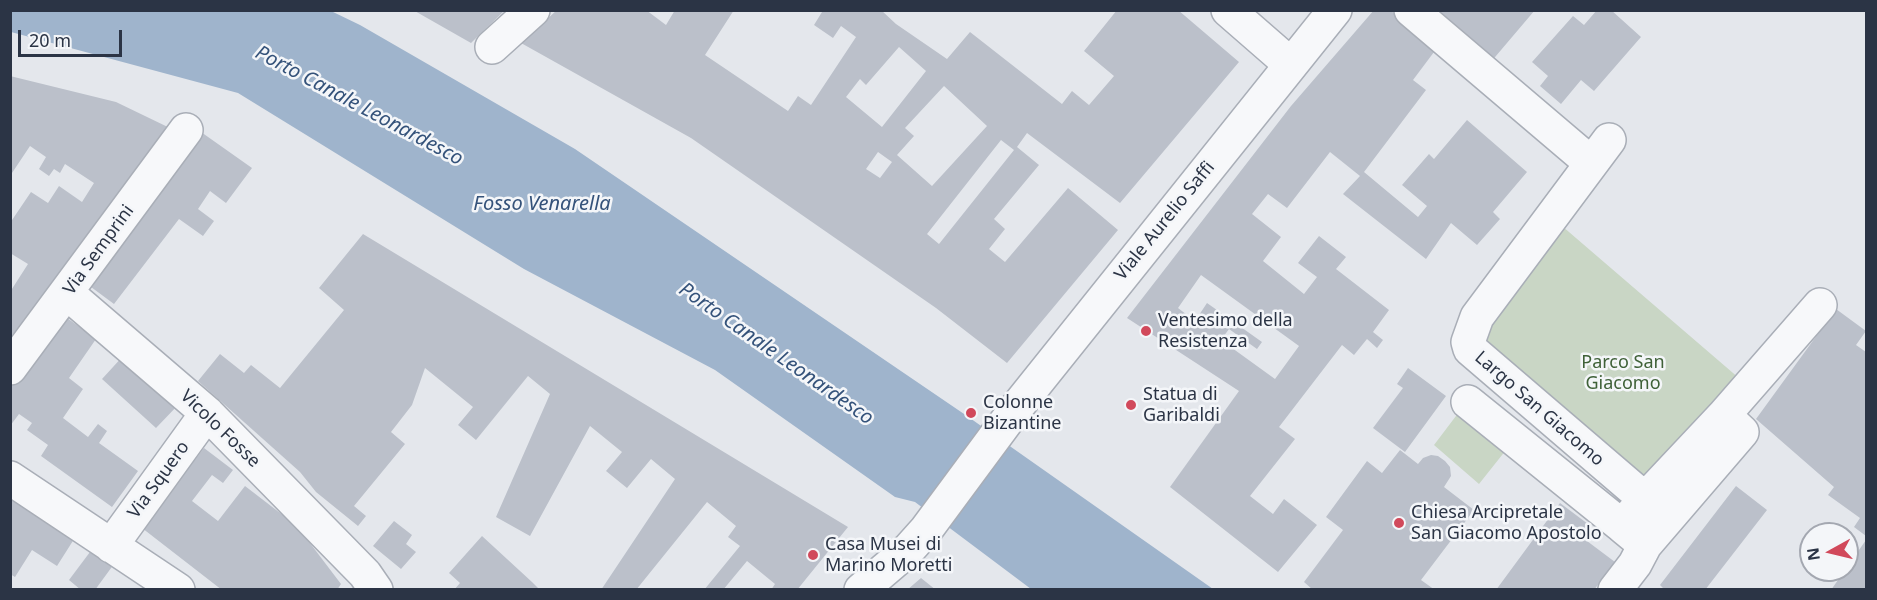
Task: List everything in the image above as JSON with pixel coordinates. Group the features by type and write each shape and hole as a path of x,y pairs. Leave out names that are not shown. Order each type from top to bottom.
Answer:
{"street":[{"path":"492,47 533,10"},
{"path":"1228,10 1290,64"},
{"name":"Viale Aurelio Saffi","path":"861,590 909,549 934,521 998,433 1335,10"},
{"name":"Largo San Giacomo","path":"1411,10 1600,152 1477,317 1468,342 1470,349 1645,499"},
{"name":"Via Semprini","path":"10,368 186,130"},
{"name":"Vicolo Fosse","path":"67,293 207,413 371,582"},
{"path":"1616,590 1635,564 1634,535 1645,499 1724,415 1820,305"},
{"path":"1468,402 1634,535"},
{"name":"Via Squero","path":"111,546 207,413"},
{"path":"1634,535 1742,432 1724,415"},
{"path":"10,478 178,590"}],"green space":[{"name":"Parco San Giacomo","path":"1562,226 1740,379 1651,480 1637,480 1486,348 1485,322"},
{"path":"1459,412 1506,450 1479,484 1434,445"}],"water":[{"name":"Fosso Venarella","path":"10,11 331,11 360,25 575,149 967,416 1213,589 1031,589 915,502 895,497 715,370 524,269 238,93 11,32"}],"building":[{"path":"413,10 505,10 471,43"},
{"path":"557,10 646,10 666,25 675,10 734,10 705,55 788,111 798,96 811,105 856,37 841,26 833,38 814,25 822,12 819,10 881,10 896,24 947,59 970,32 1062,104 1072,91 1089,105 1114,76 1084,51 1117,10 1178,10 1239,62 1120,203 1027,133 1017,147 1039,165 994,219 1005,229 989,249 1005,262 1068,188 1118,230 1007,363 936,308 691,138 521,43","holes":["899,47 926,71 882,127 846,97 860,79 866,85","944,86 987,126 932,186 897,155 914,136 905,128","1001,140 1014,150 939,244 927,234","878,152 892,162 880,178 866,169"]},
{"path":"1374,10 1390,10 1437,48 1413,80 1426,90 1364,172 1418,217 1427,206 1402,185 1429,154 1434,159 1467,120 1527,172 1493,212 1500,219 1477,245 1451,223 1426,259 1343,194 1360,176 1330,152 1287,208 1268,194 1252,214 1281,237 1263,261 1304,294 1317,277 1298,263 1319,236 1346,257 1336,269 1389,310 1373,332 1383,340 1377,348 1367,339 1354,355 1342,345 1279,427 1295,439 1250,496 1273,514 1284,499 1317,525 1278,572 1170,487 1239,391 1127,318 1291,106","holes":["1201,275 1299,346 1275,379 1221,340 1229,329 1257,349 1262,342 1207,303 1195,321 1178,308"]},
{"path":"1427,10 1535,10 1490,63"},
{"path":"1597,10 1611,10 1641,37 1594,91 1581,80 1561,104 1540,86 1548,76 1532,62 1573,16 1584,25"},
{"path":"10,76 116,102 174,130 10,338 10,292 28,264 10,253 10,223 31,192 48,203 59,186 82,202 94,183 65,164 60,173 54,169 49,176 39,169 46,157 30,146 10,176"},
{"path":"201,132 252,168 226,203 210,191 198,209 214,221 203,236 179,219 114,304 91,287"},
{"path":"363,234 848,527 797,590 771,590 775,584 747,561 723,590 704,590 740,546 728,537 736,526 707,502 636,590 601,590 675,479 651,459 627,488 606,471 622,452 590,426 530,536 496,517 550,394 528,376 476,440 458,425 473,407 425,368 412,405 391,432 405,444 354,506 366,516 358,526 316,492 300,472 198,381 220,354 244,373 251,365 280,388 344,310 319,288"},
{"path":"1836,309 1866,331 1856,345 1866,352 1866,536 1859,531 1857,522 1860,518 1828,495 1834,487 1756,419"},
{"path":"63,315 96,339 69,378 83,389 63,418 88,437 98,424 107,431 99,443 138,471 112,507 41,456 48,445 27,430 32,423 19,414 10,426 10,389"},
{"path":"124,355 179,404 156,428 102,379"},
{"path":"1408,368 1446,396 1405,452 1373,428 1403,388 1397,384"},
{"path":"204,448 233,470 223,483 212,475 192,501 218,521 245,486 297,526 341,584 337,590 222,590 142,528"},
{"name":"Chiesa Arcipretale San Giacomo Apostolo","path":"1400,450 1418,464 1423,458 1431,455 1438,456 1445,461 1450,467 1451,476 1444,487 1474,510 1421,580 1435,590 1313,590 1304,582 1343,530 1326,517 1367,461 1382,473"},
{"path":"1736,486 1767,510 1705,590 1665,590 1660,585"},
{"path":"10,496 76,536 57,566 32,550 15,577 10,574"},
{"path":"1560,503 1588,524 1579,535 1615,562 1594,590 1496,590"},
{"path":"394,521 412,535 406,544 416,552 401,569 373,546"},
{"path":"482,536 540,590 454,590 460,583 449,573"},
{"path":"1866,540 1866,590 1831,590 1837,582 1859,582 1859,550"},
{"path":"93,548 114,564 95,590 81,590 69,580"},
{"path":"921,578 936,590 907,590"}],"place":[{"name":"Ventesimo della Resistenza","path":"1146,331"},
{"name":"Statua di Garibaldi","path":"1131,405"},
{"name":"Colonne Bizantine","path":"971,413"},
{"name":"Chiesa Arcipretale San Giacomo Apostolo","path":"1399,523"},
{"name":"Casa Musei di Marino Moretti","path":"813,555"}],"water label":[{"name":"Porto Canale Leonardesco","path":"359,106"},
{"name":"Porto Canale Leonardesco","path":"776,354"}]}
